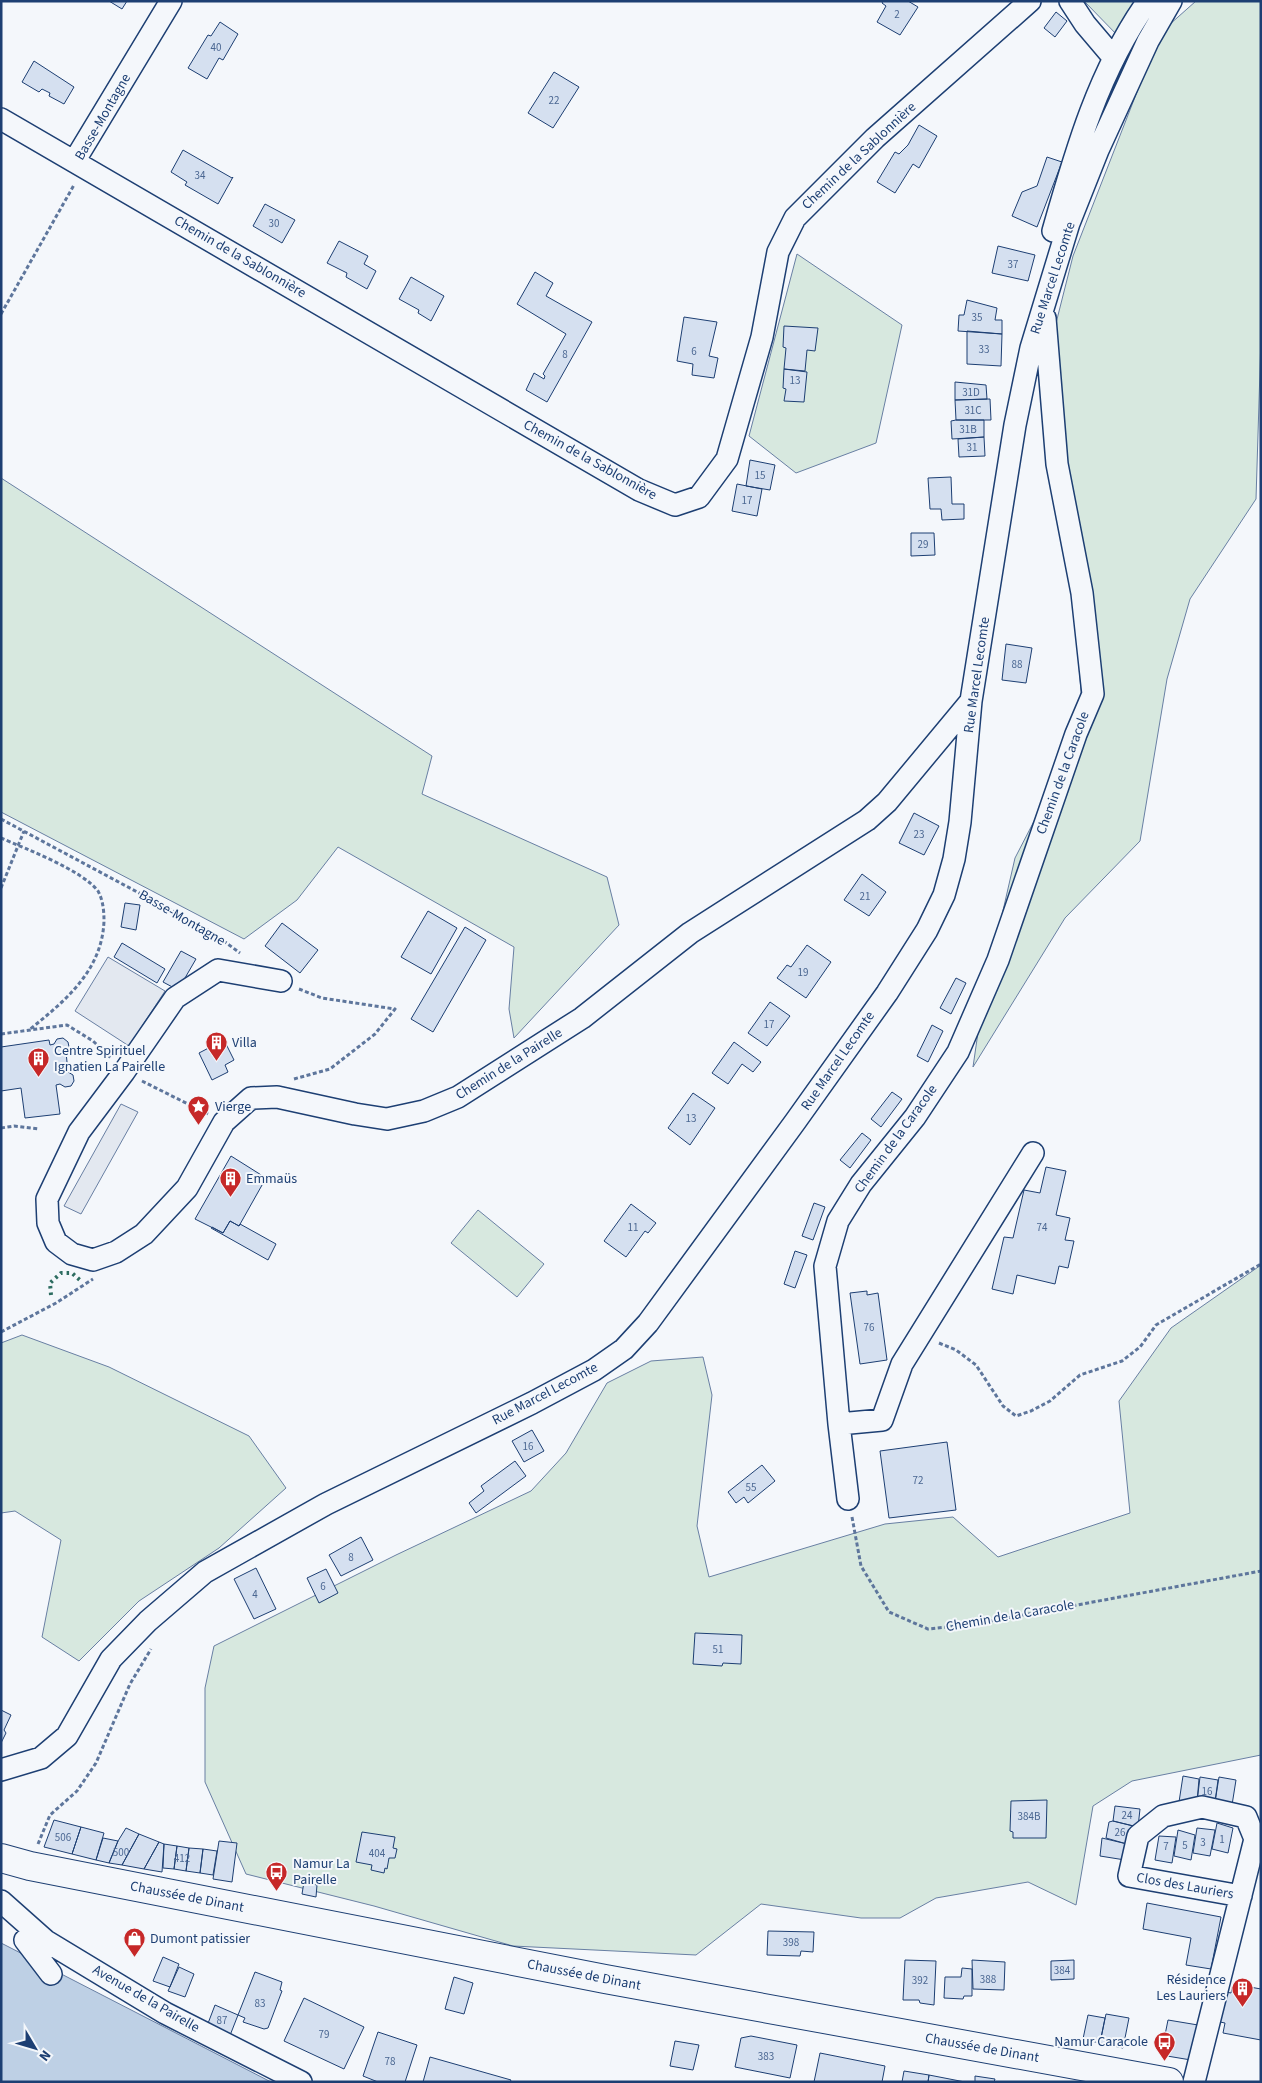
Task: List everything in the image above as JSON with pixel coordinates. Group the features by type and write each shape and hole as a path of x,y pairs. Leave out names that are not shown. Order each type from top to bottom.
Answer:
{"main road":[{"name":"Chaussée de Dinant","path":"1,1858 30,1866 605,1979 1169,2082"}],"street":[{"name":"Basse-Montagne","path":"75,160 171,1"},
{"name":"Chemin de la Sablonnière","path":"1,119 75,160 639,490 675,506 699,497 727,459 762,337 778,252 794,218 875,138 1030,1"},
{"path":"1070,1 1085,24 1114,57"},
{"path":"1044,302 1048,250 1079,142 1114,57 1148,1"},
{"name":"Rue Marcel Lecomte","path":"1,1770 41,1758 67,1736 111,1660 148,1621 205,1572 326,1504 532,1403 594,1370 624,1348 648,1323 887,993 927,930 944,895 954,859 965,783 971,701 1015,425 1031,348 1044,302 1069,223 1098,150 1148,41 1171,1"},
{"name":"Chemin de la Caracole","path":"848,1499 839,1424 825,1266 838,1221 861,1184 915,1117 958,1052 998,960 1076,734 1092,694 1082,594 1057,464 1044,302"},
{"name":"Chemin de la Pairelle","path":"281,982 218,970 175,998 124,1072 79,1132 47,1199 48,1223 56,1242 72,1254 93,1260 116,1252 144,1234 187,1188 224,1122 251,1098 277,1097 387,1119 424,1111 458,1097 582,1018 690,933 867,820 887,802 971,701"},
{"path":"839,1424 882,1420 902,1364 1032,1153"},
{"name":"Clos des Lauriers","path":"1194,2082 1255,1839 1246,1817 1202,1807 1163,1816 1138,1836 1129,1876 1240,1896"},
{"name":"Avenue de la Pairelle","path":"1,1901 46,1942 165,2013 301,2082"},
{"path":"25,1940 51,1974"}],"path":[{"name":"Basse-Montagne","path":"1,314 71,193 78,176 75,160"},
{"name":"Basse-Montagne","path":"1,819 210,931 241,953"},
{"path":"1,888 24,831"},
{"path":"1,838 84,878 98,892 104,909 103,930 98,954 89,970 79,986 29,1030"},
{"path":"281,982 322,998 395,1009 375,1034 330,1068 292,1080"},
{"path":"1,1034 67,1025 94,1041 124,1072 224,1122"},
{"path":"1,1128 14,1126 39,1129"},
{"path":"1,1332 85,1285 95,1277 116,1252"},
{"path":"920,1336 956,1350 976,1365 1003,1406 1016,1416 1050,1401 1080,1375 1122,1361 1140,1347 1156,1325 1261,1264"},
{"name":"Chemin de la Caracole","path":"848,1499 861,1566 889,1612 928,1629 974,1624 1261,1571"},
{"path":"30,1866 50,1815 76,1791 96,1764 130,1684 153,1645"}],"shaded area":[{"path":"1084,1 1143,1 1120,38"},
{"path":"1196,1 1261,1 1261,337 1256,499 1190,599 1167,679 1140,841 1065,918 973,1067 983,998 1015,858 1047,796 1082,703 1052,339 1073,256 1160,33"},
{"path":"797,254 902,325 876,443 796,473 749,436"},
{"path":"1,478 432,756 422,794 607,877 619,925 514,1038 509,1009 514,947 338,847 297,900 244,939 1,812"},
{"path":"108,957 165,991 129,1046 75,1011"},
{"path":"121,1104 138,1112 81,1214 64,1206"},
{"path":"478,1210 544,1264 517,1297 451,1243"},
{"path":"1261,1265 1261,1755 1132,1781 1093,1806 1076,1905 1028,1882 936,1898 900,1918 861,1918 761,1904 696,1955 513,1946 374,1906 246,1874 205,1782 205,1688 214,1646 396,1555 531,1491 566,1453 607,1383 651,1361 703,1357 712,1395 697,1526 709,1577 885,1524 953,1517 998,1557 1130,1513 1119,1401 1171,1328"},
{"path":"22,1335 109,1367 249,1436 286,1488 219,1548 139,1601 79,1661 42,1637 61,1540 15,1511 1,1513 1,1343"}],"water":[{"path":"1,1943 5,1945 271,2082 1,2082"}],"building":[{"path":"109,1 127,1 122,9"},
{"path":"883,1 908,1 918,7 900,35 877,22 886,6 882,3"},
{"path":"1056,12 1067,21 1055,37 1044,28"},
{"path":"220,22 238,34 223,60 219,58 207,79 188,68 208,35 211,36"},
{"path":"34,61 74,87 64,104 49,96 50,93 42,89 39,92 22,82"},
{"path":"554,72 579,87 553,128 528,113"},
{"path":"919,125 937,136 919,168 913,164 895,193 877,182 895,152 899,154 908,145"},
{"path":"183,150 233,177 218,204 185,185 187,182 171,172"},
{"path":"1047,157 1062,162 1037,227 1012,216 1022,192 1037,186"},
{"path":"265,204 295,220 282,243 253,226"},
{"path":"339,241 368,256 364,264 376,271 367,289 346,277 347,273 327,263"},
{"path":"998,246 1035,255 1028,281 992,273"},
{"path":"535,272 553,283 546,296 592,322 547,402 526,390 534,373 544,379 545,376 543,374 566,334 517,304"},
{"path":"411,277 444,296 431,321 418,313 419,310 399,299"},
{"path":"967,300 997,308 995,320 1002,320 1002,334 958,331 959,315 964,315"},
{"path":"684,317 717,322 709,356 718,358 714,378 692,375 693,364 677,361"},
{"path":"784,326 818,328 815,351 807,350 805,371 784,369 786,348 783,347"},
{"path":"967,331 1002,334 1001,366 967,364"},
{"path":"784,369 807,372 804,402 784,401 786,389 783,388"},
{"path":"955,382 986,385 987,399 955,400"},
{"path":"990,399 991,420 956,420 955,400"},
{"path":"984,420 984,437 952,439 951,421"},
{"path":"984,437 985,456 959,457 958,439"},
{"path":"750,460 775,465 770,490 746,486"},
{"path":"951,477 952,504 964,504 964,519 942,520 941,509 930,509 928,478"},
{"path":"737,484 762,489 757,516 732,511"},
{"path":"911,533 934,533 935,555 911,556"},
{"path":"1006,644 1032,648 1026,683 1002,680"},
{"path":"914,813 939,826 924,855 899,843"},
{"path":"862,874 886,892 869,916 844,900"},
{"path":"125,903 140,905 136,930 121,927"},
{"path":"428,911 457,928 431,974 401,957"},
{"path":"282,923 318,950 300,973 265,946"},
{"path":"465,927 486,940 433,1032 411,1019"},
{"path":"122,943 165,969 157,983 114,957"},
{"path":"807,945 831,962 806,998 777,978 787,965 791,967"},
{"path":"181,951 196,959 178,990 163,982"},
{"path":"956,978 966,983 951,1014 940,1008"},
{"path":"770,1002 790,1016 767,1046 748,1033"},
{"path":"932,1025 943,1031 928,1062 917,1056"},
{"name":"Centre Spirituel Ignatien La Pairelle","path":"63,1038 68,1042 69,1047 66,1052 68,1072 73,1075 74,1081 71,1086 56,1085 60,1114 25,1118 21,1088 1,1091 1,1047 49,1040 50,1045 54,1044 57,1039"},
{"name":"Villa","path":"224,1040 234,1060 225,1065 228,1072 212,1080 199,1053"},
{"path":"734,1042 761,1062 753,1072 742,1064 728,1084 712,1073"},
{"path":"892,1092 902,1099 881,1127 871,1119"},
{"path":"693,1093 715,1108 690,1145 668,1128"},
{"path":"862,1133 871,1140 850,1168 840,1160"},
{"name":"Emmaüs","path":"231,1156 266,1178 239,1226 230,1221 223,1233 195,1219"},
{"path":"1046,1167 1066,1171 1056,1215 1070,1218 1065,1240 1074,1241 1068,1268 1059,1266 1055,1284 1017,1275 1013,1294 992,1289 1004,1237 1013,1238 1024,1190 1040,1193"},
{"path":"814,1203 825,1207 813,1240 802,1236"},
{"path":"631,1204 656,1223 648,1233 645,1231 626,1257 604,1241"},
{"path":"230,1221 239,1226 240,1224 276,1244 268,1260 211,1228 223,1233"},
{"path":"795,1251 807,1255 795,1288 784,1284"},
{"path":"867,1291 867,1295 878,1293 887,1360 860,1364 850,1293"},
{"path":"532,1430 544,1451 524,1462 512,1441"},
{"path":"947,1442 956,1510 889,1518 880,1451"},
{"path":"515,1461 526,1476 476,1513 469,1503 484,1491 481,1486"},
{"path":"762,1465 775,1481 748,1503 744,1497 736,1503 728,1492"},
{"path":"361,1537 373,1560 341,1576 329,1555"},
{"path":"256,1568 276,1609 254,1619 234,1579"},
{"path":"326,1569 338,1593 319,1603 307,1578"},
{"path":"695,1633 742,1635 741,1664 723,1663 722,1666 693,1664"},
{"path":"1,1710 11,1715 4,1730 6,1733 1,1743"},
{"path":"1183,1776 1199,1779 1197,1802 1179,1802"},
{"path":"1200,1777 1218,1780 1215,1802 1197,1802"},
{"path":"1219,1777 1236,1780 1232,1805 1215,1802"},
{"path":"1047,1800 1046,1838 1013,1838 1013,1832 1010,1831 1011,1801"},
{"path":"1115,1806 1140,1809 1138,1827 1113,1821"},
{"path":"54,1820 81,1827 72,1854 44,1847"},
{"path":"1113,1821 1133,1826 1127,1844 1106,1838 1109,1822"},
{"path":"1217,1823 1233,1828 1228,1853 1212,1849"},
{"path":"81,1827 104,1833 96,1860 72,1854"},
{"path":"126,1828 139,1834 122,1865 109,1863 118,1841"},
{"path":"1197,1828 1215,1830 1210,1856 1193,1853"},
{"path":"1178,1830 1195,1835 1191,1860 1174,1856"},
{"path":"362,1832 395,1837 393,1848 397,1849 395,1858 389,1858 387,1869 385,1868 384,1873 371,1870 372,1865 356,1862"},
{"path":"139,1834 159,1842 144,1869 122,1865"},
{"path":"1159,1836 1176,1837 1172,1863 1155,1860"},
{"path":"103,1838 118,1841 109,1863 96,1860"},
{"path":"1102,1838 1127,1844 1125,1860 1100,1856"},
{"path":"219,1841 237,1843 232,1882 213,1879"},
{"path":"159,1842 164,1844 162,1872 144,1869"},
{"path":"164,1844 177,1846 174,1869 163,1868"},
{"path":"177,1846 189,1848 186,1871 174,1869"},
{"path":"189,1848 203,1849 200,1873 186,1871"},
{"path":"203,1849 217,1851 213,1875 200,1873"},
{"path":"304,1882 317,1885 316,1897 302,1894"},
{"path":"1147,1903 1221,1917 1211,1969 1186,1965 1191,1938 1143,1929"},
{"path":"768,1931 814,1932 813,1952 801,1951 800,1956 767,1955"},
{"path":"163,1957 179,1964 170,1987 153,1981"},
{"path":"905,1960 936,1961 934,2005 920,2003 919,2000 903,2000"},
{"path":"972,1960 1005,1962 1004,1990 973,1989"},
{"path":"1074,1960 1074,1979 1051,1980 1051,1961"},
{"path":"179,1967 194,1974 185,1997 168,1991"},
{"path":"962,1968 972,1969 972,1996 964,1996 963,1999 944,1998 945,1977 961,1977"},
{"path":"255,1972 282,1982 280,1990 282,1991 268,2028 264,2029 243,2022 245,2018 238,2015"},
{"path":"454,1977 473,1983 464,2014 445,2009"},
{"name":"Résidence Les Lauriers","path":"1233,1984 1261,1989 1261,2040 1223,2033 1225,2023 1220,2022 1226,1992 1231,1993"},
{"path":"304,1998 364,2027 344,2069 284,2041"},
{"path":"215,2005 238,2015 229,2038 207,2026"},
{"path":"1106,2014 1129,2018 1123,2048 1100,2043"},
{"path":"1088,2015 1105,2018 1100,2043 1083,2039"},
{"path":"1168,2020 1204,2026 1197,2061 1161,2055"},
{"path":"378,2032 417,2045 405,2082 378,2082 363,2076"},
{"path":"751,2036 797,2045 790,2078 735,2067 741,2038"},
{"path":"675,2041 699,2045 693,2070 670,2066"},
{"path":"820,2053 885,2066 882,2082 814,2082"},
{"path":"430,2057 511,2080 510,2082 423,2082"},
{"path":"904,2071 929,2075 928,2082 902,2082"},
{"path":"929,2075 965,2082 928,2082"},
{"path":"975,2076 995,2079 994,2082 975,2082"}],"hedge":[{"path":"51,1295 50,1283 61,1273 72,1273 81,1281"}],"place":[{"name":"Villa","path":"216,1062"},
{"name":"Centre Spirituel Ignatien La Pairelle","path":"38,1078"},
{"name":"Vierge","path":"199,1126"},
{"name":"Emmaüs","path":"230,1198"},
{"name":"Namur La Pairelle","path":"277,1891"},
{"name":"Dumont patissier","path":"134,1958"},
{"name":"Résidence Les Lauriers","path":"1242,2007"},
{"name":"Namur Caracole","path":"1164,2061"}]}
